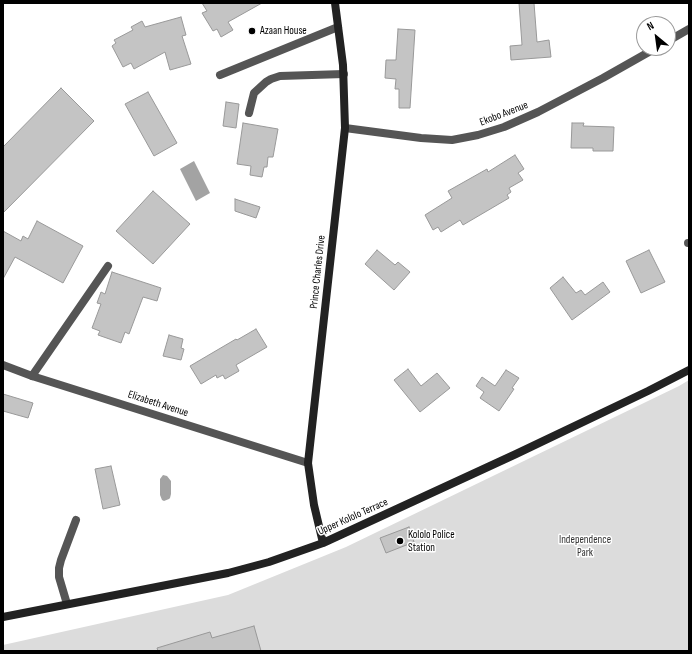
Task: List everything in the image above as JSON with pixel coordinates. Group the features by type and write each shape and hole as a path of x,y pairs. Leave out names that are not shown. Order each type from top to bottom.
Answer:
{"main road":[{"name":"Prince Charles Drive","path":"323,543 314,505 308,463 345,128 344,74 335,3"},
{"name":"Upper Kololo Terrace","path":"3,617 228,574 270,562 323,543 530,447 689,370"}],"street":[{"path":"220,75 338,27"},
{"path":"676,36 689,29"},
{"name":"Ekobo Avenue","path":"345,128 421,138 452,140 478,136 504,127 538,112 642,56"},
{"path":"249,113 254,93 271,79 280,76 344,74"},
{"path":"32,376 108,266"},
{"name":"Elizabeth Avenue","path":"3,365 32,376 308,463"},
{"path":"67,604 59,577 59,568 76,520"}],"green space":[{"name":"Independence Park","path":"689,380 689,651 3,651 3,645 228,595 346,547"}],"shaded area":[{"path":"194,161 210,193 196,201 180,169"},
{"path":"163,475 167,476 171,481 170,498 164,501 160,495 160,479"}],"building":[{"path":"202,3 262,3 228,22 233,30 221,37 217,29 213,31 202,13 207,11"},
{"path":"519,3 534,3 537,42 549,40 551,57 511,60 510,46 522,45"},
{"path":"181,17 186,35 182,36 191,64 170,70 165,52 134,69 131,63 123,67 112,46 116,43 114,40 133,30 131,27 142,21 145,27"},
{"path":"398,29 415,30 410,108 399,108 399,89 395,89 396,79 385,78 386,60 396,60"},
{"path":"61,88 94,121 3,213 3,147"},
{"path":"148,92 177,143 154,156 125,104"},
{"path":"226,102 239,104 236,128 223,126"},
{"path":"243,123 278,129 273,157 268,157 267,167 264,167 262,177 250,175 251,166 237,164"},
{"path":"572,123 584,123 583,126 614,127 613,151 593,151 593,148 571,148"},
{"path":"515,155 524,169 518,173 523,180 509,188 511,192 507,195 509,198 463,225 460,220 441,232 438,227 433,230 425,215 452,198 448,191 487,169 488,172"},
{"path":"153,191 190,224 153,264 116,231"},
{"path":"235,199 260,207 256,218 235,211"},
{"path":"37,221 83,246 63,283 15,257 3,279 3,231 21,241 23,236 28,239"},
{"path":"377,250 395,265 398,262 410,272 394,290 365,264"},
{"path":"649,250 665,282 641,293 626,261"},
{"path":"112,272 161,288 157,301 143,297 129,334 125,332 121,343 98,335 100,331 92,328 101,304 97,303 101,292 105,294"},
{"path":"563,277 576,293 581,290 585,295 603,282 610,292 572,320 550,288"},
{"path":"256,329 267,347 236,365 239,371 225,379 223,375 217,378 216,375 201,384 190,366"},
{"path":"169,335 183,339 181,348 184,349 181,360 163,356"},
{"path":"408,369 421,386 437,373 450,388 420,412 394,380"},
{"path":"506,370 519,378 512,388 514,389 499,411 480,398 484,392 476,386 482,377 495,386"},
{"path":"3,394 33,403 28,418 3,411"},
{"path":"111,466 120,505 103,509 95,469"},
{"path":"409,527 414,542 386,553 380,538"},
{"path":"254,626 261,651 158,651 157,648 210,632 212,638"}],"place":[{"name":"Azaan House","path":"252,31"},
{"name":"Kololo Police Station","path":"400,541"}]}
